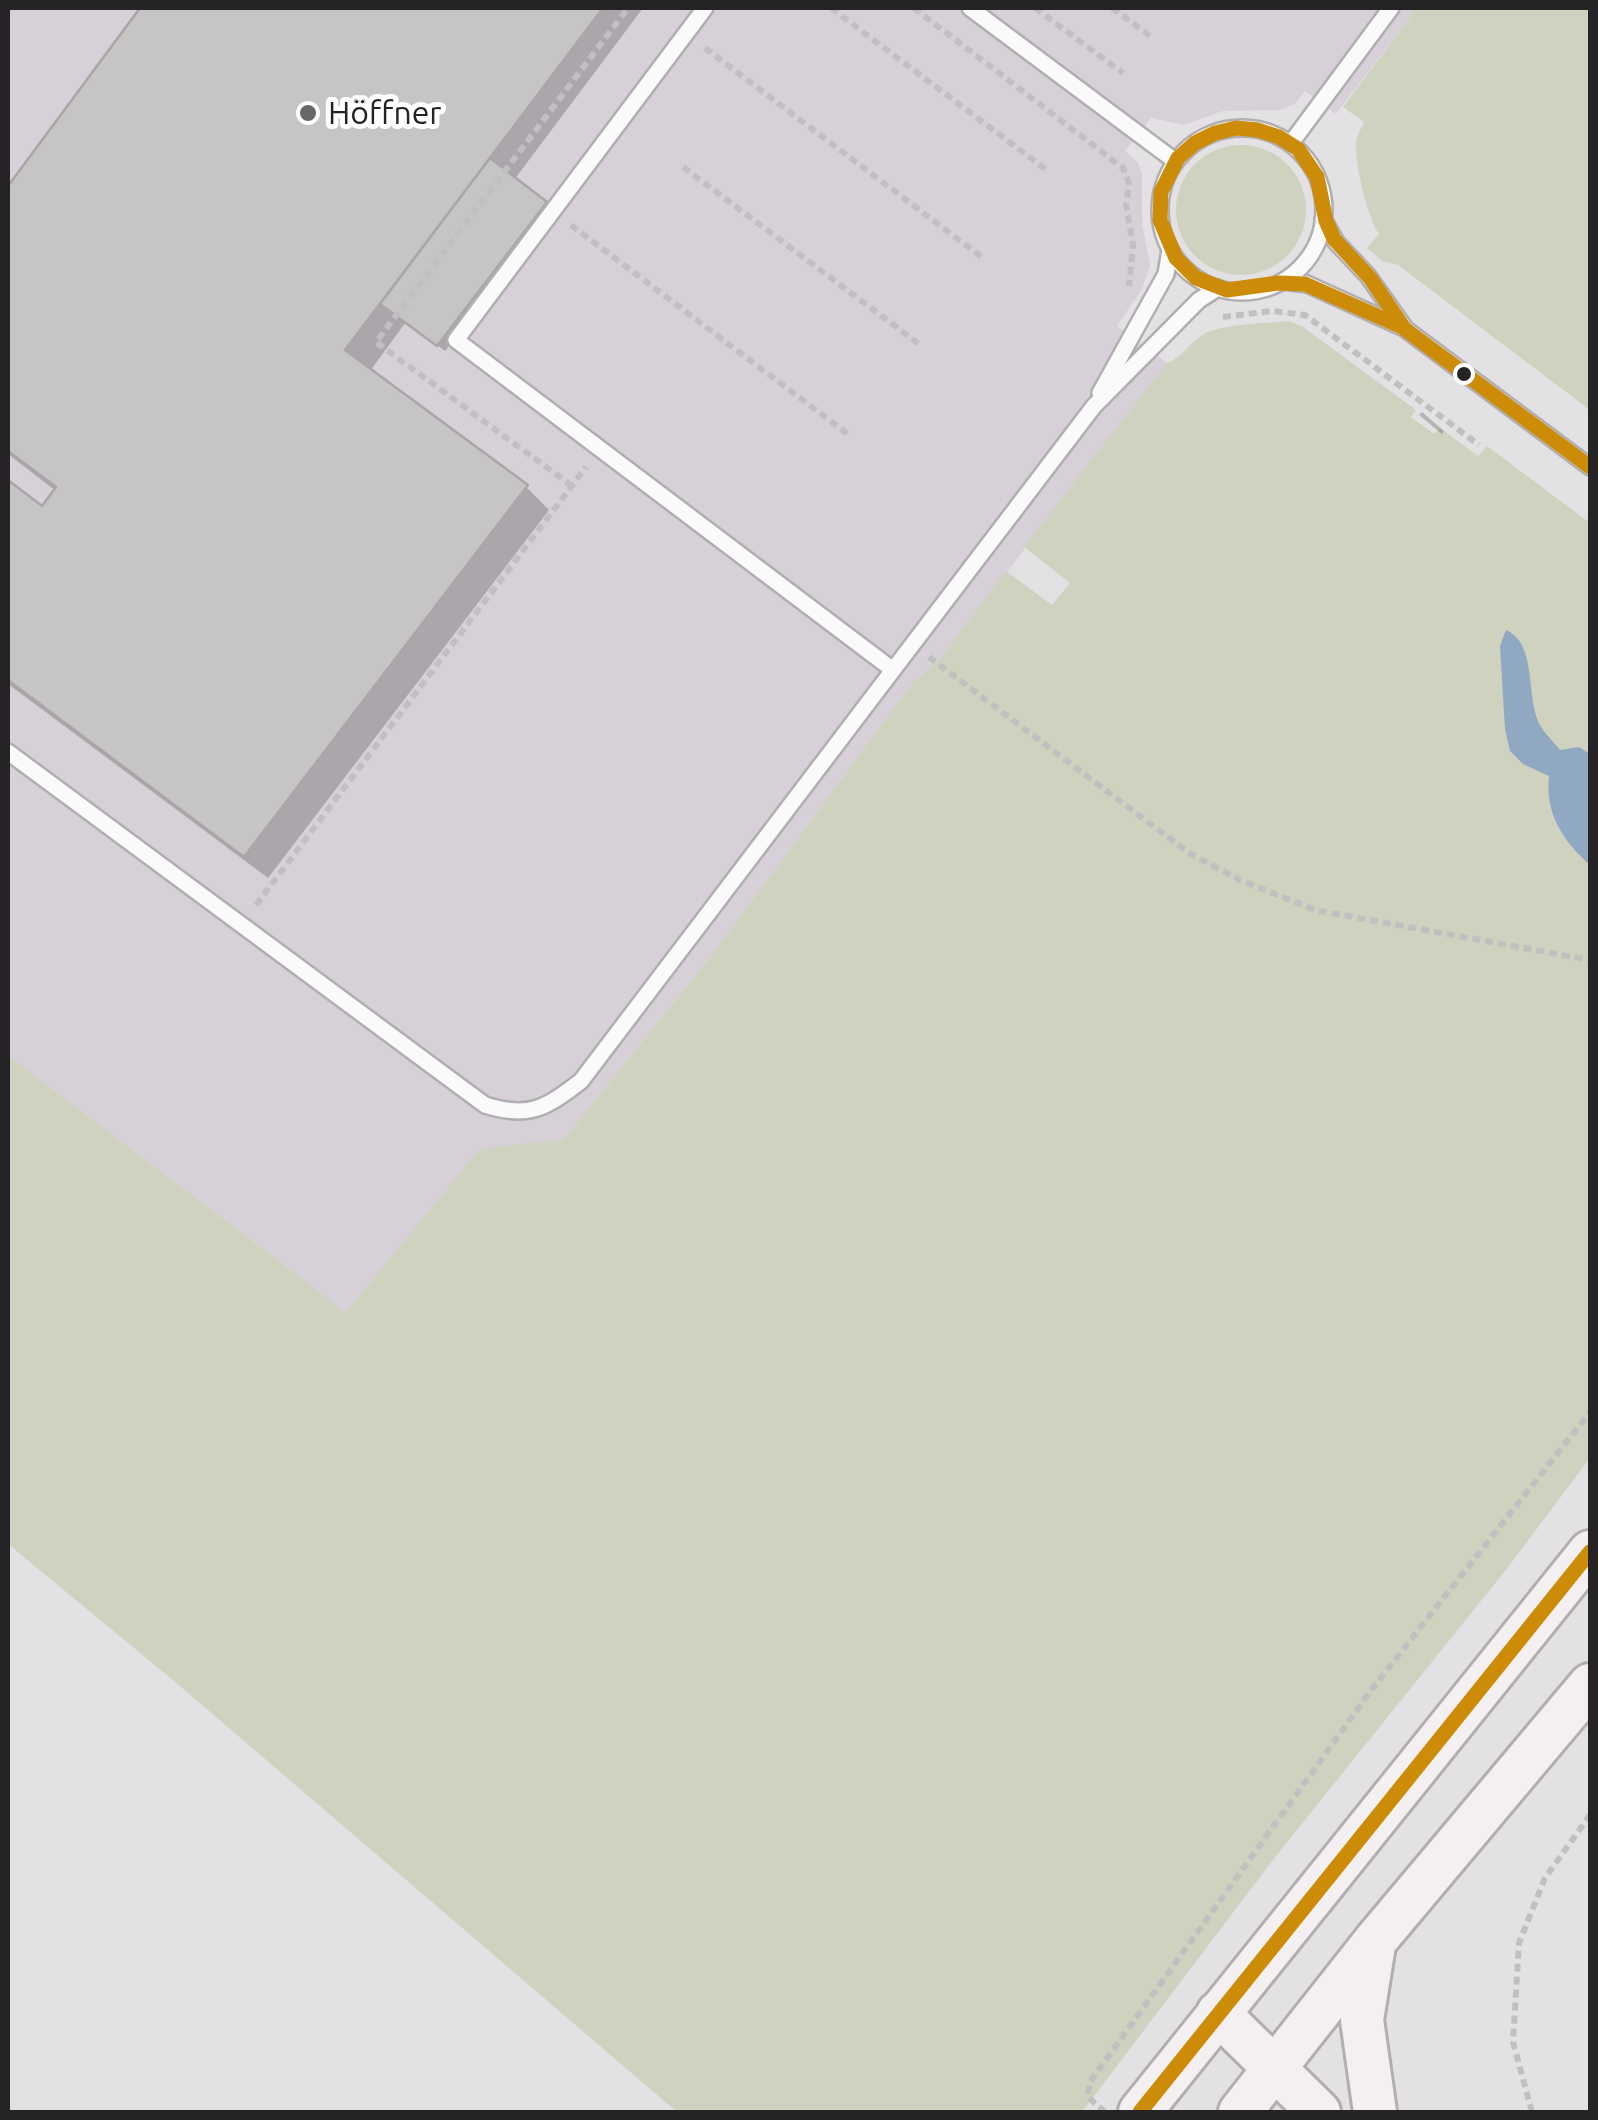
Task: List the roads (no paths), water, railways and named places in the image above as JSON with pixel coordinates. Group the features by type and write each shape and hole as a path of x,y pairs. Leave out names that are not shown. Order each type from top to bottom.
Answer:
{"main road":[{"path":"1140,2112 1590,1552"},
{"path":"1240,2112 1375,1941 1590,1685"},
{"path":"1375,1941 1362,2020 1375,2112"},
{"path":"1218,2013 1319,2112"}],"lane":[{"path":"705,8 456,340 893,670"},
{"path":"970,8 1175,162"},
{"path":"1291,143 1391,8"},
{"path":"1283,281 1310,254 1319,238 1324,202 1314,169 1291,143 1251,127 1230,128 1199,140 1175,162 1160,196 1162,233 1183,267 1218,288 1252,291 1283,281 1307,284 1404,328 1590,467"},
{"path":"1323,218 1336,242 1368,276 1404,328"},
{"path":"1094,406 1166,274 1170,250"},
{"path":"8,752 486,1105 510,1113 548,1106 580,1082 1094,406 1199,300 1218,288"}],"water":[{"path":"1506,630 1523,647 1542,728 1560,750 1579,747 1590,754 1590,865 1558,826 1550,803 1549,776 1523,764 1510,751 1500,646"}],"place":[{"name":"Höffner","path":"308,113"}]}
